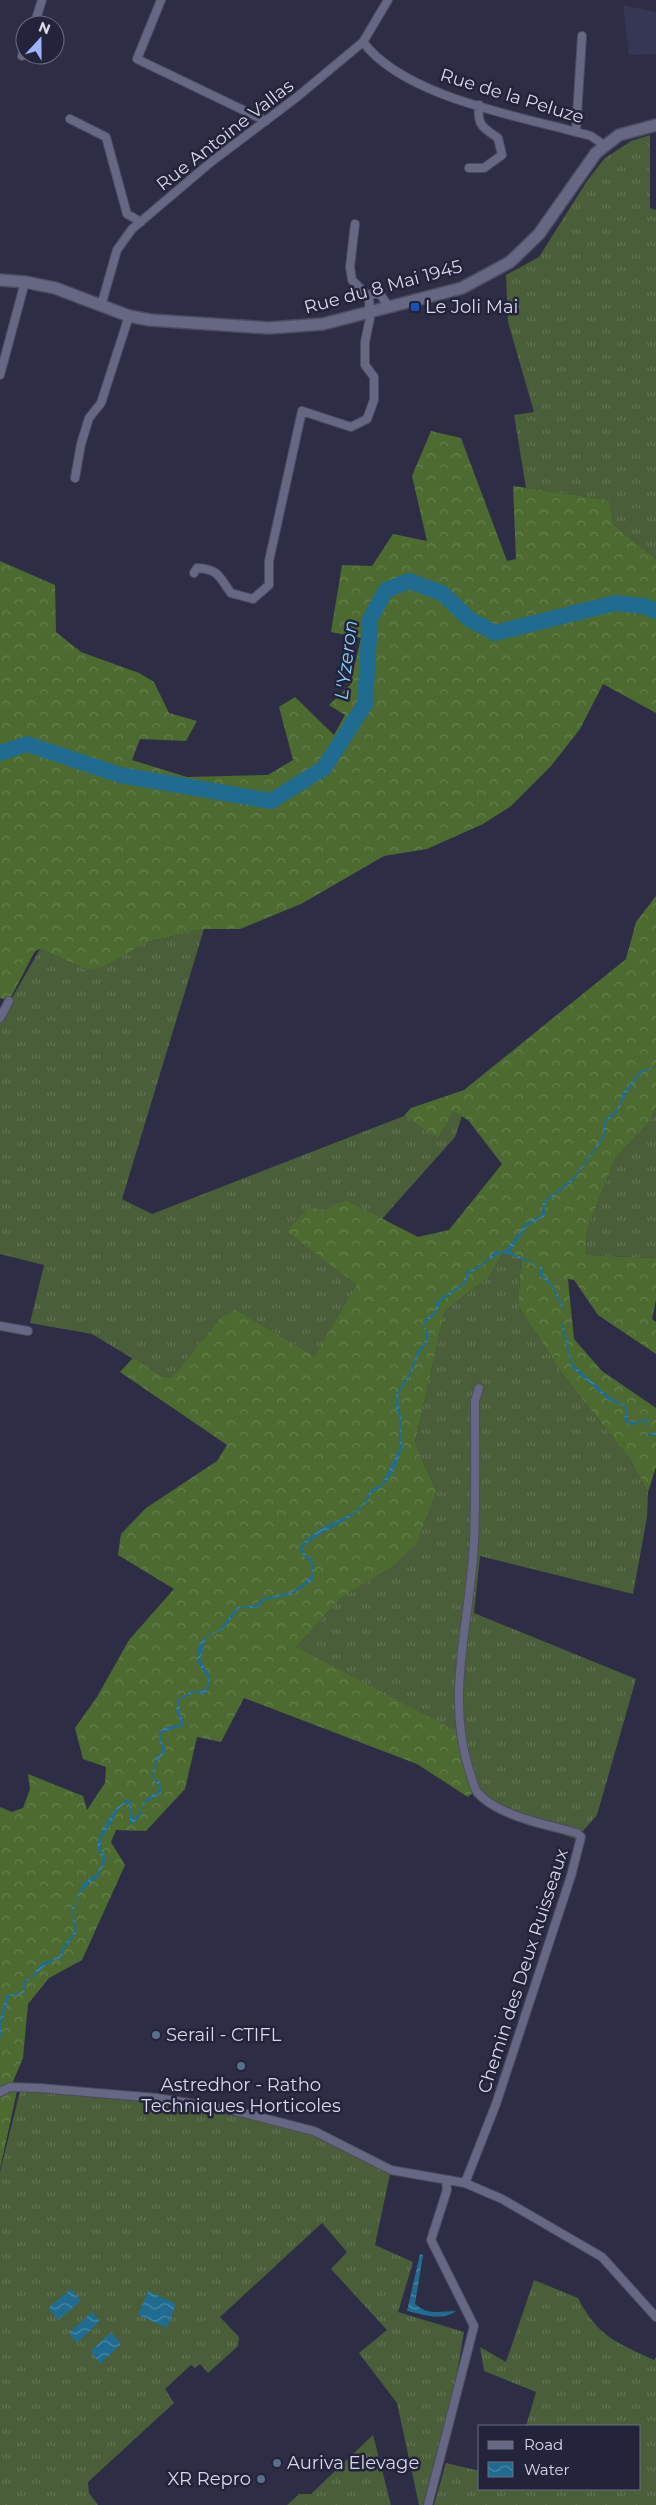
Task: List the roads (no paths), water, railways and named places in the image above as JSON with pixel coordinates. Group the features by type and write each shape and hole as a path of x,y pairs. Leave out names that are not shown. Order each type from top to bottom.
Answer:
{"main road":[{"name":"Rue du 8 Mai 1945","path":"0,280 25,282 55,288 129,316 174,323 269,328 323,324 462,288 510,262 538,234 596,153 604,145 619,135 656,124"}],"street":[{"path":"37,15 42,0"},
{"path":"161,0 137,60 266,121"},
{"name":"Rue Antoine Vallas","path":"101,306 117,250 132,229 211,162 266,121 363,42 388,0"},
{"path":"576,131 582,36"},
{"name":"Rue de la Peluze","path":"363,42 370,51 396,73 453,98 576,131 591,136 604,145"},
{"path":"469,168 484,168 502,155 498,138 484,128 477,118 479,105"},
{"path":"70,119 106,136 127,214 141,222"},
{"path":"194,574 197,568 208,568 217,573 231,593 253,599 269,585 269,560 302,411 351,427 366,419 374,400 374,377 365,365 365,342 370,318 368,312 369,297 352,280 350,267 356,224"},
{"path":"0,376 25,282"},
{"path":"369,297 372,294 380,294 389,307"},
{"path":"75,478 89,418 100,403 129,316"},
{"path":"0,1018 9,1001"},
{"path":"0,1326 28,1331"},
{"name":"Chemin des Deux Ruisseaux","path":"465,2183 499,2096 582,1837 577,1833 506,1812 486,1800 476,1790 467,1763 461,1734 459,1680 474,1544 475,1401 479,1388"},
{"path":"0,2092 10,2087 49,2089 157,2098 232,2110 314,2132 391,2170 465,2183 502,2200 602,2257 656,2317"},
{"path":"428,2505 474,2326 431,2240 446,2190 446,2181"}],"water":[{"path":"656,1067 643,1072 638,1077 626,1094 618,1111 606,1123 605,1136 574,1180 545,1203 545,1216 527,1226 510,1252 542,1267 543,1275 553,1285 564,1308 564,1312 552,1287 540,1276 539,1266 502,1252 469,1274 465,1284 440,1302 437,1313 424,1324 429,1335 427,1344 420,1352 411,1374 398,1395 399,1411 402,1417 401,1440 403,1446 392,1474 384,1485 372,1492 366,1502 351,1517 322,1533 303,1547 304,1552 314,1563 313,1580 291,1595 265,1600 257,1608 240,1608 223,1629 206,1638 200,1660 210,1676 208,1691 205,1694 193,1693 180,1700 179,1712 184,1722 183,1726 163,1732 161,1738 166,1751 157,1761 154,1776 162,1786 161,1793 143,1805 140,1817 132,1824 130,1823 130,1805 126,1803 121,1806 101,1840 101,1850 107,1859 100,1872 100,1876 87,1886 77,1900 74,1912 77,1932 63,1951 62,1958 46,1966 26,1982 24,1993 9,1997 2,2022 0,2042 0,2019 6,1996 23,1991 24,1981 31,1977 42,1963 60,1956 61,1949 75,1931 72,1910 82,1885 92,1876 96,1876 103,1859 98,1849 98,1843 108,1821 118,1807 127,1799 131,1802 133,1820 146,1799 158,1792 159,1787 152,1776 156,1758 163,1750 159,1739 160,1733 163,1728 181,1724 176,1711 178,1699 190,1692 206,1690 208,1678 197,1662 199,1645 202,1640 218,1630 238,1607 256,1605 263,1598 292,1592 312,1576 312,1565 300,1551 301,1545 316,1532 349,1515 361,1506 370,1490 382,1484 400,1448 400,1419 396,1410 396,1394 410,1372 417,1352 425,1342 426,1335 423,1321 434,1313 437,1301 463,1283 467,1272 486,1261 494,1252 506,1250 526,1223 542,1215 543,1202 574,1177 603,1136 603,1125 606,1119 618,1108 623,1093 641,1070"},
{"path":"564,1312 564,1328 572,1362 608,1396 626,1406 628,1412 627,1421 635,1422 648,1418 647,1429 646,1420 634,1425 626,1423 624,1419 626,1410 623,1406 607,1399 572,1368 562,1328"},
{"path":"656,1432 656,1435 648,1436 648,1433"},
{"path":"420,2254 423,2255 415,2304 420,2308 430,2311 456,2311 438,2317 407,2311"},
{"path":"71,2289 81,2301 58,2320 48,2308"},
{"path":"148,2291 176,2304 167,2328 138,2315"},
{"path":"92,2312 100,2321 77,2343 69,2333"},
{"path":"111,2332 121,2344 100,2364 91,2351"}],"waterway":[{"name":"L'Yzeron","path":"0,753 27,744 120,775 271,801 324,768 365,704 370,619 386,590 409,581 442,593 469,619 495,633 615,603 644,606 656,611"}],"place":[{"name":"Le Joli Mai","path":"415,307"},
{"name":"Serail - CTIFL","path":"156,2035"},
{"name":"Astredhor - Ratho Techniques Horticoles","path":"241,2066"},
{"name":"Auriva Elevage","path":"277,2463"},
{"name":"XR Repro","path":"261,2479"}]}
